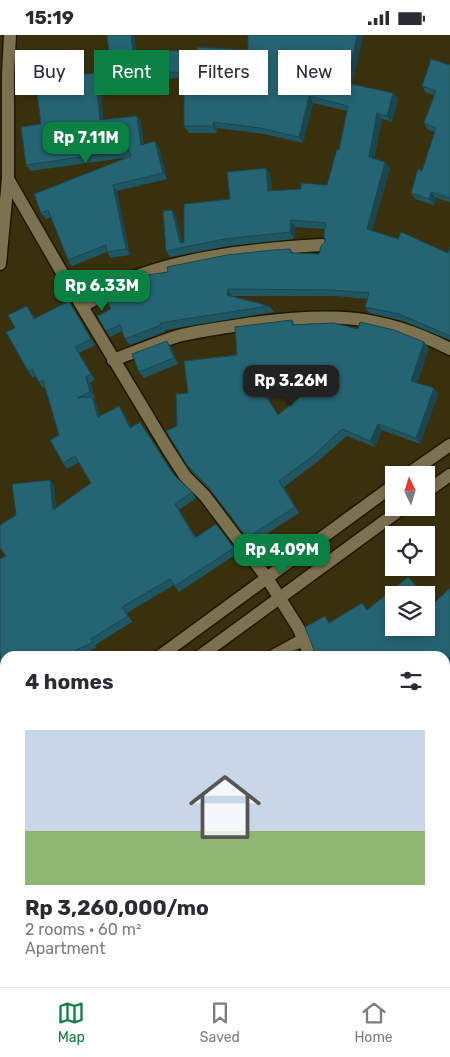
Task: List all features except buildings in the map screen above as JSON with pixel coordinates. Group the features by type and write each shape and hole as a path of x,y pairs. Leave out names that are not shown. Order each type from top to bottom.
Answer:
{"street":[{"path":"0,264 8,179 10,35"},
{"path":"8,179 113,360 181,469 205,496 281,598 301,634 308,651"},
{"path":"83,306 139,276 173,265 268,249 322,245"},
{"path":"113,360 178,336 222,327 319,317 352,317 388,323 429,338 450,349"},
{"path":"420,466 450,445"},
{"path":"435,486 450,475"},
{"path":"166,651 262,573 385,494"},
{"path":"207,651 392,516"},
{"path":"280,651 301,634"}]}
